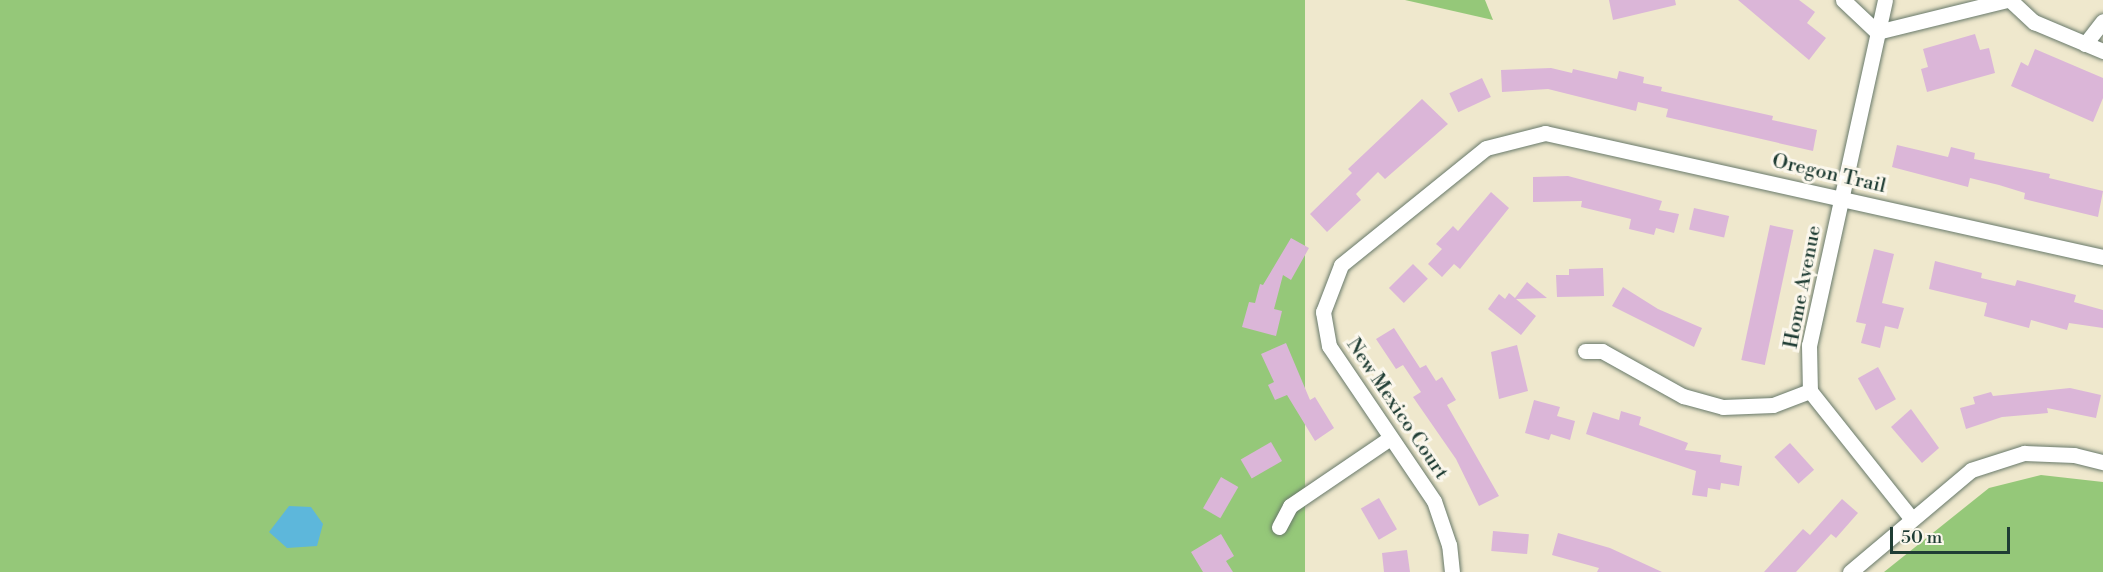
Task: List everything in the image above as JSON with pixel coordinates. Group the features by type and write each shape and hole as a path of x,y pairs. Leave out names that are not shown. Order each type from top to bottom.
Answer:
{"street":[{"path":"1843,0 1877,32 2008,0 2034,22 2103,51"},
{"name":"Home Avenue","path":"1810,391 1809,345 1885,0"},
{"path":"2085,44 2103,21"},
{"name":"Oregon Trail","path":"1545,133 2103,257"},
{"name":"New Mexico Court","path":"1452,572 1449,545 1434,501 1329,346 1323,312 1329,288 1341,265 1486,148 1545,133"},
{"path":"1585,351 1602,351 1683,396 1723,407 1773,405 1810,391 1911,518"},
{"path":"1279,527 1290,506 1390,438"},
{"path":"1850,572 1911,518 1971,470 2024,453 2074,455 2103,462"}],"green space":[{"path":"0,0 1305,0 1305,572 0,572"},
{"path":"1405,0 1485,0 1493,20"},
{"path":"2041,475 2103,482 2103,572 1884,572 1989,488"}],"water":[{"path":"289,506 311,507 323,524 317,546 287,548 269,532"}],"building":[{"path":"1609,0 1675,0 1676,5 1613,20"},
{"path":"1738,0 1799,0 1815,12 1807,23 1826,38 1809,60"},
{"path":"1975,34 1980,50 1989,48 1995,73 1927,92 1921,69 1928,67 1923,49"},
{"path":"2035,49 2103,78 2103,98 2093,122 2011,86 2021,62 2028,66"},
{"path":"1551,68 1572,73 1573,69 1617,79 1619,71 1644,77 1643,83 1662,87 1661,91 1773,116 1772,120 1817,130 1813,151 1666,117 1668,109 1638,102 1636,111 1548,89 1502,92 1501,70"},
{"path":"1482,78 1491,97 1458,112 1449,93"},
{"path":"1422,99 1448,124 1385,179 1378,172 1356,194 1361,200 1327,232 1310,214 1352,173 1348,169"},
{"path":"1897,145 1948,157 1951,147 1975,153 1974,159 2050,174 2049,178 2103,191 2098,217 2024,199 2025,193 1999,185 1970,178 1968,187 1892,167"},
{"path":"1568,176 1662,201 1659,210 1679,214 1674,233 1656,228 1654,235 1629,229 1631,219 1581,207 1582,201 1533,202 1533,177"},
{"path":"1491,192 1509,208 1460,269 1454,264 1442,277 1428,264 1442,249 1436,244 1453,226 1458,231"},
{"path":"1694,208 1729,216 1724,238 1689,229"},
{"path":"1770,225 1793,230 1765,365 1741,360"},
{"path":"1291,238 1309,248 1291,280 1283,275 1274,309 1282,311 1276,336 1242,327 1249,302 1255,303 1260,284 1263,285"},
{"path":"1874,249 1894,254 1882,303 1904,308 1898,329 1885,326 1880,348 1861,343 1866,324 1856,322"},
{"path":"1935,261 1982,273 1981,278 2015,286 2017,280 2076,295 2074,302 2103,310 2103,328 2069,323 2067,330 2031,320 2029,328 1984,316 1987,303 1929,289"},
{"path":"1413,264 1428,279 1404,303 1389,288"},
{"path":"1603,268 1604,296 1557,297 1556,275 1569,275 1569,269"},
{"path":"1527,282 1547,298 1516,299 1536,316 1521,335 1488,309 1499,294 1505,299 1509,293 1515,298"},
{"path":"1623,287 1658,309 1702,328 1694,347 1612,306"},
{"path":"1394,328 1420,368 1426,365 1436,381 1442,377 1456,400 1447,405 1499,496 1479,506 1456,459 1413,397 1421,392 1403,365 1396,369 1376,339"},
{"path":"1286,343 1310,400 1315,397 1334,428 1315,441 1287,395 1275,400 1268,385 1274,382 1261,354"},
{"path":"1517,345 1528,391 1499,399 1491,352"},
{"path":"1878,367 1896,399 1876,411 1858,378"},
{"path":"2070,388 2101,395 2096,418 2047,408 2048,413 2002,417 1966,429 1960,408 1975,404 1973,397 1991,392 1993,396"},
{"path":"1534,400 1560,407 1557,416 1575,421 1570,440 1551,434 1549,440 1525,433"},
{"path":"1911,409 1939,448 1922,463 1891,427"},
{"path":"1621,411 1641,417 1639,425 1688,443 1685,450 1721,455 1720,462 1742,466 1739,486 1721,483 1720,490 1708,488 1707,497 1692,495 1696,471 1586,434 1593,412 1619,420"},
{"path":"1271,442 1282,461 1252,479 1241,460"},
{"path":"1790,443 1814,470 1798,484 1774,457"},
{"path":"1221,477 1238,487 1220,518 1203,508"},
{"path":"1379,498 1397,529 1379,540 1361,508"},
{"path":"1842,499 1858,513 1836,538 1831,534 1796,572 1764,572 1803,529 1810,535"},
{"path":"1493,531 1529,534 1527,554 1491,551"},
{"path":"1558,533 1610,548 1662,572 1597,572 1599,568 1552,555"},
{"path":"1221,534 1234,556 1226,561 1233,572 1203,572 1191,552"},
{"path":"1407,550 1410,572 1384,572 1382,553"}]}
